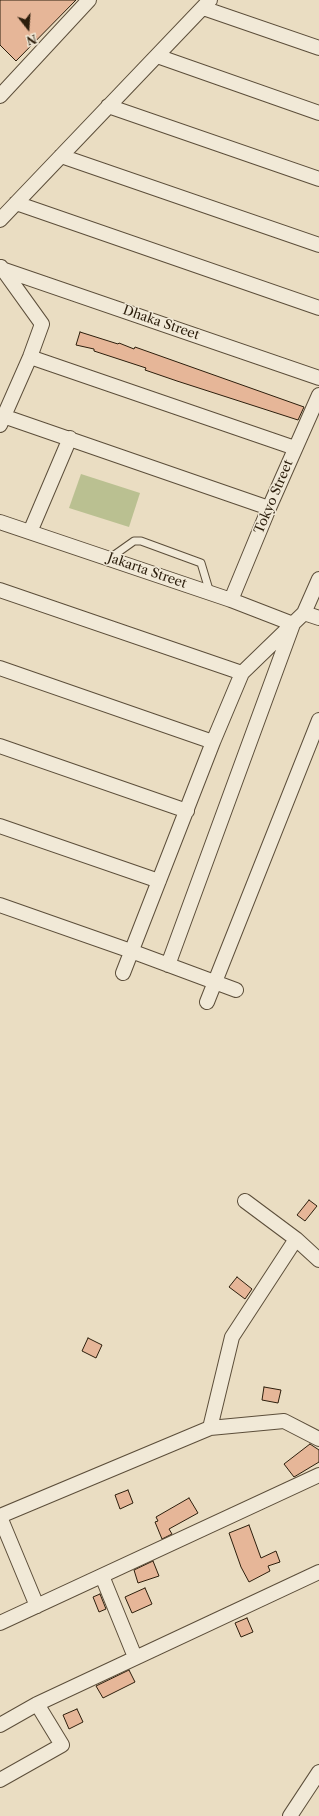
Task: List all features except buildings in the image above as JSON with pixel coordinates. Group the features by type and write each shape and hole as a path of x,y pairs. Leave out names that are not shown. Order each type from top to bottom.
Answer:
{"street":[{"path":"0,96 89,0"},
{"path":"0,220 207,4 319,48"},
{"path":"157,56 319,113"},
{"path":"108,106 319,179"},
{"path":"61,156 319,245"},
{"path":"16,203 319,308"},
{"path":"1,267 42,324 30,358 2,420 70,438 269,508"},
{"name":"Dhaka Street","path":"1,267 319,378"},
{"path":"30,358 295,448"},
{"name":"Tokyo Street","path":"232,600 269,508 319,395"},
{"path":"30,532 70,438"},
{"name":"Jakarta Street","path":"0,522 232,600 292,624"},
{"path":"123,974 213,742 242,673 304,613 319,579"},
{"path":"0,590 242,673"},
{"path":"304,613 319,618"},
{"path":"168,965 292,624"},
{"path":"0,668 213,742"},
{"path":"207,1002 319,720"},
{"path":"0,746 187,811"},
{"path":"0,826 159,882"},
{"path":"0,906 131,951 236,990"},
{"path":"245,1201 296,1239 319,1260"},
{"path":"210,1428 232,1337 296,1239"},
{"path":"37,1606 0,1517 210,1428 284,1421 319,1439"},
{"path":"0,1623 319,1475"},
{"path":"0,1725 37,1704 319,1572"},
{"path":"102,1576 135,1657"},
{"path":"0,1780 62,1745 37,1704"},
{"path":"290,1816 319,1772"}],"lane":[{"path":"109,559 134,542 140,541 201,563 210,593"}],"green space":[{"path":"81,474 140,493 129,527 69,508"}]}
